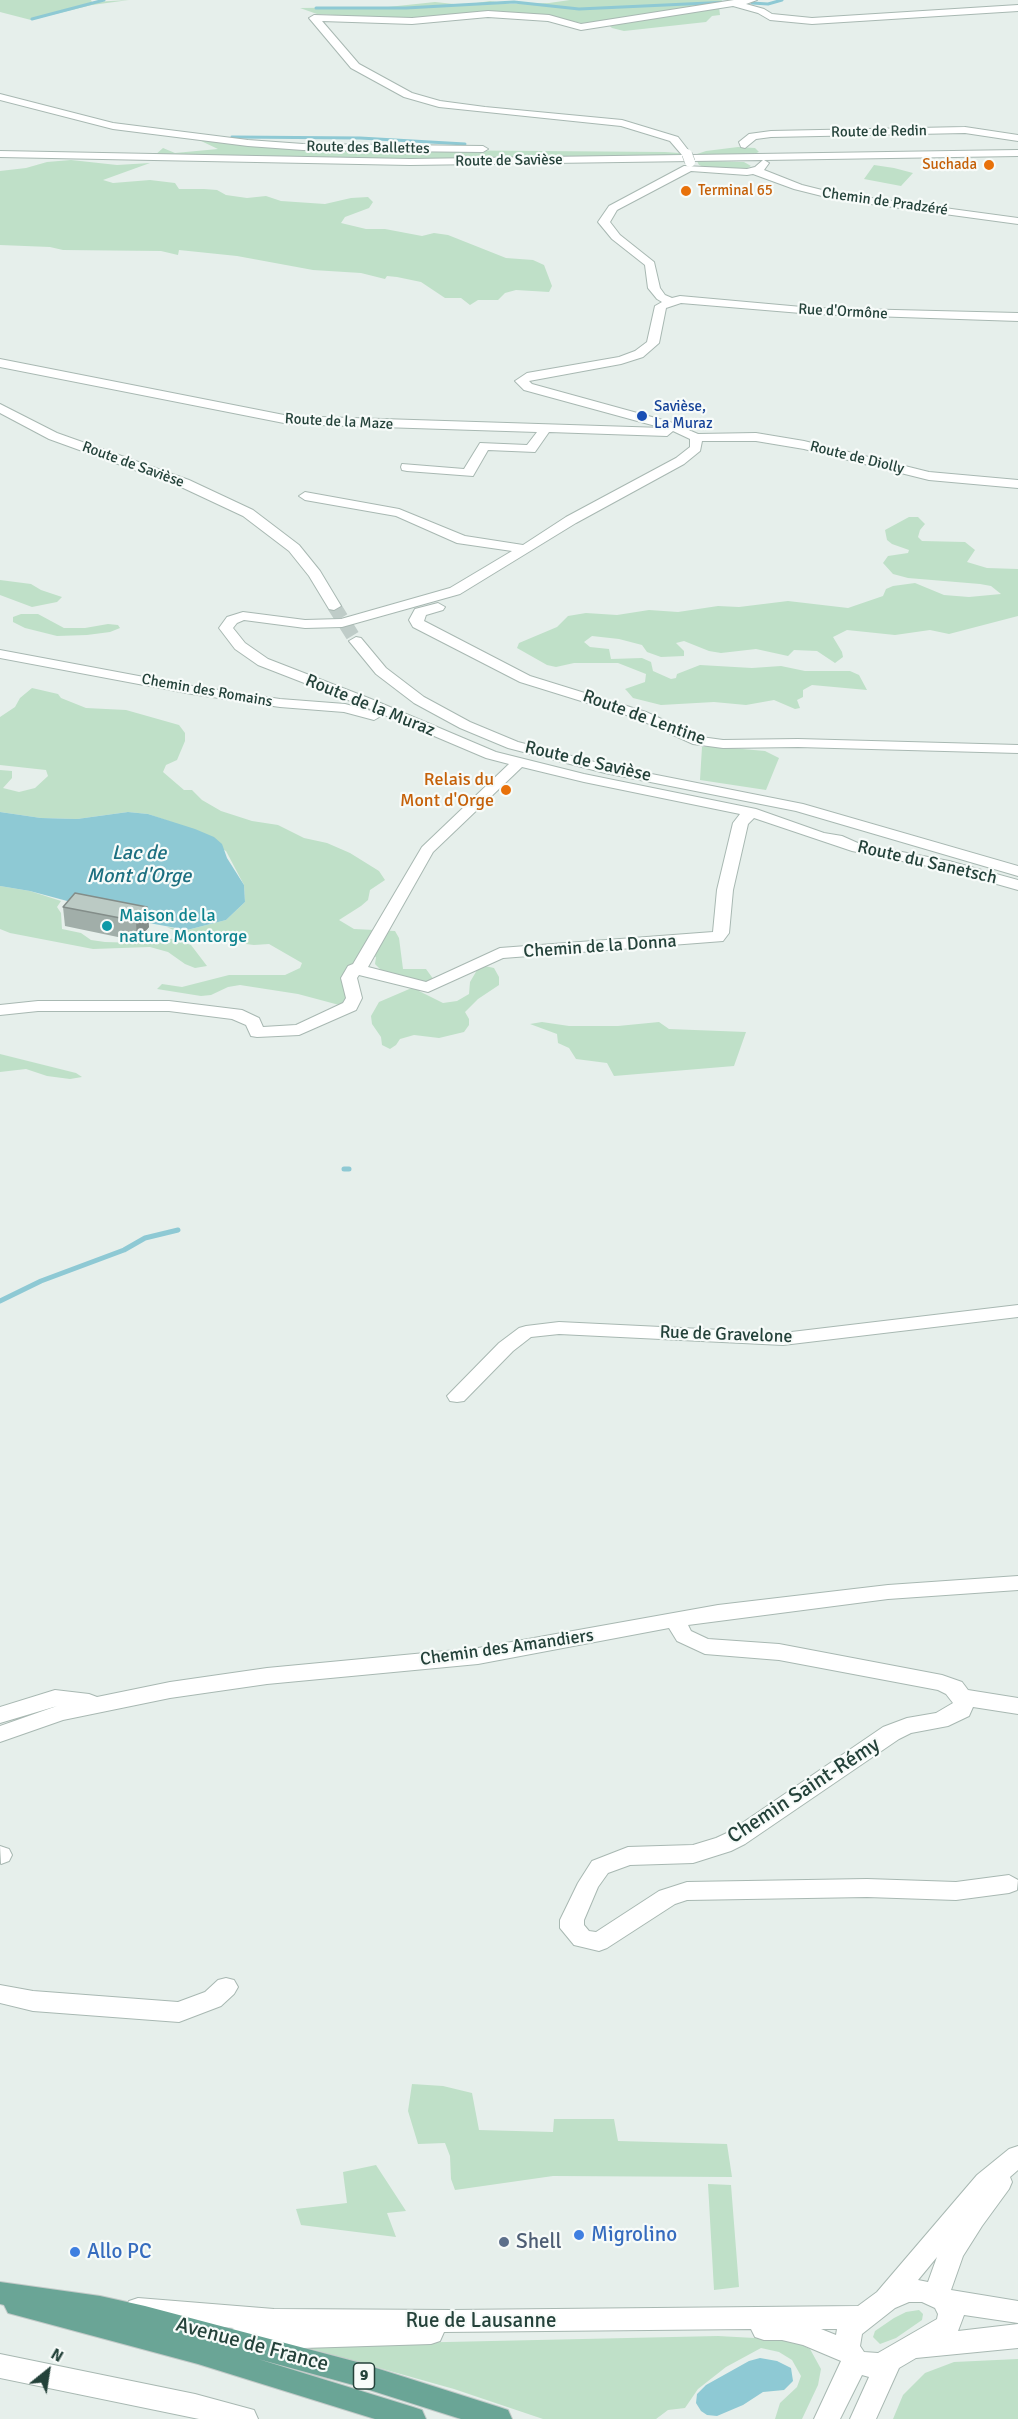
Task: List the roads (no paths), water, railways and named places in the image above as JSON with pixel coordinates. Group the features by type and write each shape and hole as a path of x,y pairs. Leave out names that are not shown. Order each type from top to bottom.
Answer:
{"main road":[{"name":"Avenue de France","path":"0,2293 100,2307 227,2338 357,2374 499,2419"},
{"name":"Avenue de France","path":"12,2303 198,2352 413,2419"}],"street":[{"path":"687,158 674,139 622,123 451,106 408,95 355,66 314,18 412,21 488,14 549,18 581,27 752,0"},
{"path":"732,3 750,7 770,17 812,21 1018,8"},
{"name":"Route des Ballettes","path":"0,97 113,126 248,143 303,147 491,149"},
{"name":"Route de Redin","path":"745,145 746,139 753,136 771,134 964,130 1018,138"},
{"path":"745,145 762,149 763,152 755,157"},
{"path":"670,301 661,297 654,288 650,264 611,232 604,222 608,213 687,158 745,145 758,145 806,155"},
{"path":"503,149 687,158 743,172 756,171 764,162 777,156"},
{"name":"Route de Savièse","path":"0,154 410,162 1018,153"},
{"path":"702,158 747,160 756,164 756,171"},
{"name":"Chemin de Pradzéré","path":"756,171 798,187 843,198 1018,221"},
{"name":"Rue d'Ormône","path":"670,301 695,299 813,311 1018,317"},
{"path":"670,301 659,309 653,343 639,354 621,360 527,377 521,381 528,387 683,430 696,438"},
{"name":"Route de la Maze","path":"0,363 269,418 314,423 671,432 683,430"},
{"name":"Route de Savièse","path":"0,408 53,436 184,483 248,513 294,548 315,574 334,606"},
{"path":"407,466 468,473 484,446 531,449 545,429"},
{"name":"Route de Diolly","path":"696,438 756,437 804,445 929,476 1018,484"},
{"name":"Route de la Muraz","path":"696,438 696,448 680,461 586,511 484,575 448,593 342,622 305,624 247,616 234,619 226,626 240,646 263,662 473,748 518,762 751,812 821,837 837,839"},
{"path":"305,495 399,513 451,536 489,534 526,548"},
{"name":"Route de Lentine","path":"448,593 455,597 452,603 420,612 416,620 418,624 525,679 641,715 698,741 723,744 798,743 1018,749"},
{"name":"Route de Savièse","path":"356,641 374,663 410,694 448,717 513,745 587,765 763,799 850,821 1018,871"},
{"name":"Chemin des Romains","path":"0,654 192,690 280,703 345,708 368,713 400,725 413,722"},
{"path":"0,1010 38,1006 169,1006 237,1014 253,1022 257,1032 299,1030 350,1006 354,998 349,978 356,970 427,850 518,762"},
{"name":"Chemin de la Donna","path":"356,970 428,987 500,954 717,939 721,933 725,890 741,823 751,812"},
{"path":"837,839 850,821"},
{"name":"Route du Sanetsch","path":"837,839 857,849 949,866 1018,885"},
{"name":"Rue de Gravelone","path":"457,1396 506,1347 526,1332 560,1328 783,1339 1018,1311"},
{"name":"Chemin des Amandiers","path":"0,1734 61,1713 170,1690 267,1676 478,1656 718,1612 841,1597 1018,1582"},
{"path":"675,1621 684,1636 705,1646 779,1652 942,1683 954,1688 961,1696 1018,1706"},
{"name":"Chemin Saint-Rémy","path":"961,1696 964,1703 961,1710 940,1720 907,1726 891,1733 737,1838 723,1845 693,1854 628,1856 600,1867 581,1897 572,1920 572,1928 582,1939 599,1942 667,1898 687,1891 867,1888 956,1892 1009,1884"},
{"path":"0,1715 55,1698 102,1703"},
{"path":"0,1994 33,2001 179,2012 213,1999 226,1987"},
{"path":"863,2419 889,2362 947,2326 951,2314 940,2298 952,2252 1016,2158"},
{"path":"886,2300 986,2182 1016,2158"},
{"path":"827,2419 852,2356 848,2333 862,2317 886,2300 908,2291 923,2291 940,2298 1018,2312"},
{"name":"Rue de Lausanne","path":"100,2307 274,2319 465,2321 862,2317"},
{"name":"Rue de Lausanne","path":"125,2332 227,2338 687,2328 782,2329 805,2334 872,2366 889,2362"},
{"path":"912,2347 1018,2336"},
{"path":"0,2366 195,2406 245,2419"}],"water":[{"name":"Lac de Mont d'Orge","path":"0,812 41,818 77,819 128,812 148,814 195,829 214,837 222,844 227,858 244,885 245,902 226,920 187,930 149,923 30,891 0,886"},
{"path":"760,2358 777,2361 791,2368 793,2381 784,2390 763,2392 743,2405 717,2416 707,2415 701,2411 696,2403 697,2394 706,2385 749,2361"}],"waterway":[{"path":"32,19 104,0"},
{"path":"752,3 768,4 782,0"},
{"path":"316,8 406,8 514,2 579,9 730,2"},
{"path":"232,137 360,138 465,144"},
{"path":"344,1169 349,1169"},
{"path":"0,1301 41,1281 124,1250 145,1238 178,1230"}],"tunnel":[{"path":"334,606 356,641"}],"place":[{"name":"Suchada","path":"989,165"},
{"name":"Terminal 65","path":"686,191"},
{"name":"Savièse, La Muraz","path":"642,416"},
{"name":"Relais du Mont d'Orge","path":"506,790"},
{"name":"Maison de la nature Montorge","path":"107,926"},
{"name":"Migrolino","path":"579,2235"},
{"name":"Shell","path":"504,2242"},
{"name":"Allo PC","path":"75,2252"}]}
